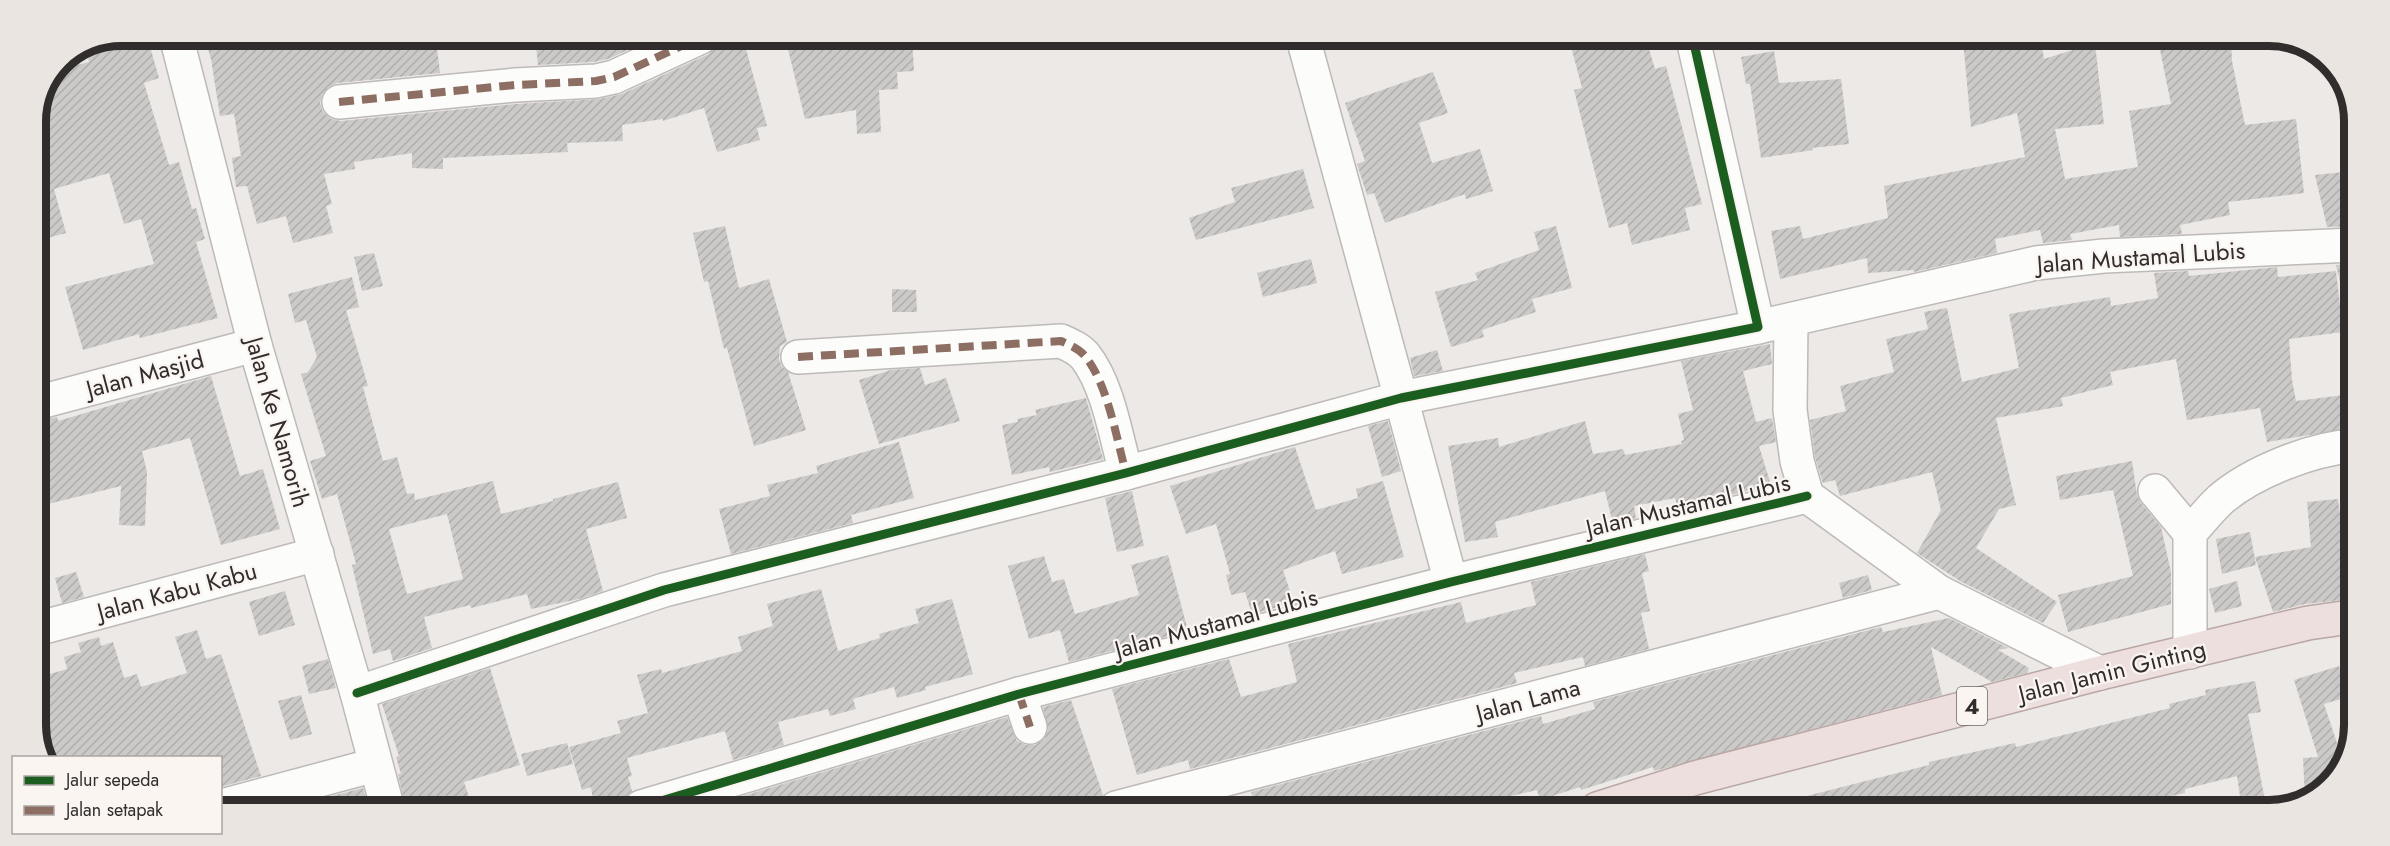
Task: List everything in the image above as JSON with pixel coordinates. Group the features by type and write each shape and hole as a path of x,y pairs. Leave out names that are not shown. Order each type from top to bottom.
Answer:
{"highway":[{"name":"Jalan Jamin Ginting","path":"1626,800 1695,778 2100,673 2308,623 2344,618"}],"street":[{"name":"Jalan Ke Namorih","path":"179,46 255,345 357,693 385,800"},
{"path":"339,102 515,85 596,81 614,76 676,46"},
{"path":"1305,46 1451,582"},
{"path":"1695,46 1758,327"},
{"name":"Jalan Mustamal Lubis","path":"357,693 664,590 1126,472 1401,398 1791,320 2036,263 2104,256 2343,244"},
{"name":"Jalan Mustamal Lubis","path":"1791,320 1790,411 1797,461 1807,496 1939,592 2100,673"},
{"path":"798,357 1061,341 1084,355 1095,372 1104,392 1126,472"},
{"name":"Jalan Masjid","path":"46,400 255,345"},
{"path":"2190,533 2220,500 2241,485 2265,472 2327,448 2344,447"},
{"path":"2155,491 2190,533 2190,652"},
{"name":"Jalan Mustamal Lubis","path":"664,800 1019,694 1451,582 1807,496"},
{"name":"Jalan Kabu Kabu","path":"47,625 317,554"},
{"name":"Jalan Lama","path":"1146,800 1939,592"},
{"path":"1019,694 1030,727"},
{"path":"244,800 375,765"}],"building":[{"path":"150,46 159,78 144,83 169,165 179,162 192,209 196,208 205,239 196,242 218,318 140,338 139,334 83,350 65,287 154,264 141,219 124,224 109,173 54,189 66,233 46,238 48,107 59,80 69,69 89,62 88,55 107,48"},
{"path":"207,46 437,46 440,73 337,83 328,87 320,103 323,112 331,119 341,121 516,104 600,99 622,94 709,54 716,46 745,46 767,126 757,128 760,140 717,152 704,108 663,121 663,119 622,125 623,141 567,143 568,152 443,158 443,169 412,168 412,153 354,162 355,169 324,174 332,204 326,206 333,233 293,243 286,216 257,224 247,186 236,187 232,158 241,156 234,114 220,116"},
{"path":"536,46 636,46 608,59 593,62 538,65"},
{"path":"787,46 912,46 914,71 897,72 898,89 879,90 881,132 857,134 856,110 805,119"},
{"path":"1571,46 1648,46 1655,69 1666,66 1702,204 1685,208 1690,230 1632,245 1627,223 1609,228 1574,90 1582,88"},
{"path":"1964,46 2042,46 2044,59 2085,46 2095,46 2104,124 2055,129 2065,179 2138,167 2129,111 2171,104 2159,46 2231,46 2232,61 2245,125 2296,119 2304,193 2228,202 2230,215 2180,225 2182,234 2120,237 2119,225 2070,234 2072,240 2043,243 2040,230 1995,239 1997,253 1914,272 1913,270 1868,273 1867,258 1780,279 1771,231 1800,226 1803,239 1888,218 1884,186 2025,157 2017,113 1971,127"},
{"path":"1774,51 1779,83 1841,79 1849,144 1812,148 1813,150 1761,158 1750,84 1746,84 1741,57"},
{"path":"1433,72 1448,113 1419,123 1432,163 1480,149 1493,191 1466,199 1465,194 1385,223 1374,193 1367,195 1357,164 1365,161 1345,103"},
{"path":"1303,169 1314,208 1196,240 1189,218 1235,202 1231,188"},
{"path":"2343,172 2343,226 2327,227 2315,175"},
{"path":"725,226 739,288 769,279 787,342 780,346 779,359 782,367 788,372 806,430 754,446 727,348 724,349 708,281 704,282 693,233"},
{"path":"1556,226 1572,288 1532,299 1536,312 1482,330 1484,337 1451,347 1435,292 1478,280 1475,273 1539,250 1534,232"},
{"path":"374,253 383,286 362,291 354,257"},
{"path":"1311,259 1317,283 1263,297 1257,273"},
{"path":"2336,265 2343,265 2343,296"},
{"path":"2277,267 2278,277 2336,271 2343,332 2289,339 2296,401 2343,395 2344,429 2267,442 2260,408 2187,420 2176,359 2110,372 2113,385 2061,398 2063,406 1996,418 2016,505 1999,509 1976,548 2057,602 2043,623 1960,581 1917,553 1941,510 1932,472 1840,496 1835,480 1823,483 1815,457 1810,420 1846,411 1840,386 1894,372 1886,339 1928,329 1924,312 1947,308 1962,382 2019,368 2009,314 2110,297 2111,306 2158,298 2154,273 2188,271 2189,276"},
{"path":"352,277 359,307 346,310 368,386 363,387 383,461 397,457 407,494 414,493 415,500 493,481 501,514 618,482 627,518 586,529 603,591 579,599 531,609 527,594 424,617 432,648 393,661 390,649 373,654 352,565 356,564 337,494 322,499 310,461 326,456 301,374 308,372 317,357 306,320 295,323 288,294","holes":["447,514 463,579 407,594 389,529"]},
{"path":"892,289 916,290 917,312 892,312"},
{"path":"1770,344 1772,364 1743,371 1756,422 1772,418 1776,442 1759,446 1771,485 1678,508 1675,498 1634,506 1636,518 1613,524 1605,491 1495,522 1498,537 1465,542 1448,446 1498,438 1499,447 1585,421 1593,454 1623,449 1625,455 1682,444 1681,441 1684,440 1678,414 1693,410 1681,361"},
{"path":"1437,350 1443,371 1414,376 1410,358"},
{"path":"920,368 925,385 946,378 960,421 879,444 859,380 891,370"},
{"path":"211,376 240,476 263,469 280,529 221,545 190,438 142,451 147,472 145,526 119,525 121,486 48,504 46,419 57,417 58,421"},
{"path":"1086,398 1103,459 1050,472 1049,467 1012,475 1002,425 1037,415 1035,410"},
{"path":"1388,421 1401,471 1382,477 1368,426"},
{"path":"899,442 914,498 851,515 853,523 731,554 719,509 770,496 767,485 818,473 816,466"},
{"path":"1295,447 1316,510 1358,498 1356,489 1383,481 1404,557 1342,574 1335,551 1283,570 1294,603 1252,614 1245,592 1231,595 1226,575 1230,574 1216,524 1186,534 1170,486"},
{"path":"2132,461 2137,495 2161,527 2171,572 2171,604 2068,632 2058,595 2133,576 2113,490 2060,500 2056,476"},
{"path":"1132,491 1144,546 1117,552 1105,498"},
{"path":"2338,499 2344,543 2344,600 2305,604 2273,612 2255,557 2311,547 2307,502"},
{"path":"2250,532 2256,565 2222,574 2216,539"},
{"path":"1645,554 1649,571 1642,573 1650,611 1641,613 1649,649 1585,666 1583,657 1514,673 1517,683 1190,769 1188,760 1137,775 1112,689 1229,659 1241,697 1297,682 1288,644 1461,602 1466,623 1536,605 1531,582"},
{"path":"1168,555 1188,631 1069,662 1060,630 1029,639 1008,566 1044,556 1052,582 1064,579 1075,614 1139,595 1131,565"},
{"path":"76,572 84,597 62,603 55,578"},
{"path":"1868,575 1872,590 1843,598 1839,583"},
{"path":"2237,581 2242,606 2215,613 2209,589"},
{"path":"821,589 838,651 880,638 879,634 919,623 915,609 952,599 973,674 925,687 926,690 897,698 894,687 853,699 856,709 830,716 828,709 778,722 784,745 733,760 725,731 627,758 632,776 628,777 632,791 625,800 593,800 591,787 582,790 569,747 621,733 617,721 648,713 637,675 661,669 662,673 742,651 738,637 773,626 767,604"},
{"path":"285,591 295,625 259,636 249,602"},
{"path":"1949,618 2008,648 1998,650 2029,668 2027,673 1992,682 1931,647 1942,695 1654,771 1653,767 1581,790 1580,787 1540,800 1537,790 1494,800 1254,800 1251,792 1541,716 1543,724 1595,709 1593,702 1881,627 1883,632"},
{"path":"197,630 206,659 221,654 261,776 222,786 222,756 54,756 47,729 47,675 67,669 64,657 81,652 78,643 99,637 101,646 113,642 124,678 137,674 141,687 187,673 175,637"},
{"path":"328,659 336,688 309,694 302,666"},
{"path":"2339,666 2344,683 2344,698 2324,704 2339,750 2328,770 2305,790 2303,758 2318,757 2294,680"},
{"path":"490,668 520,765 464,782 470,800 404,800 398,774 401,774 396,757 399,756 382,704"},
{"path":"2255,681 2261,712 2248,714 2265,800 2241,800 2237,776 2185,789 2185,793 2154,800 2153,797 2141,800 1791,800 1929,765 1929,762 2015,743 2016,747 2170,708 2169,704 2206,695 2205,690"},
{"path":"301,695 312,734 290,740 278,701"},
{"path":"1071,700 1103,795 1100,800 744,800 743,796 1007,717 1017,741 1026,745 1035,745 1044,739 1048,730 1043,707"},
{"path":"567,743 573,764 527,776 521,754"},
{"path":"363,788 366,800 317,800"}],"marked path":[{"path":"339,102 515,85 596,81 614,77 681,46"},
{"path":"798,357 1061,341 1085,356 1100,381 1126,473"},
{"path":"1019,694 1030,727"}],"cycle path":[{"path":"357,693 664,590 1126,473 1401,398 1758,327 1695,46"},
{"path":"664,800 1019,694 1451,582 1807,496"}]}
